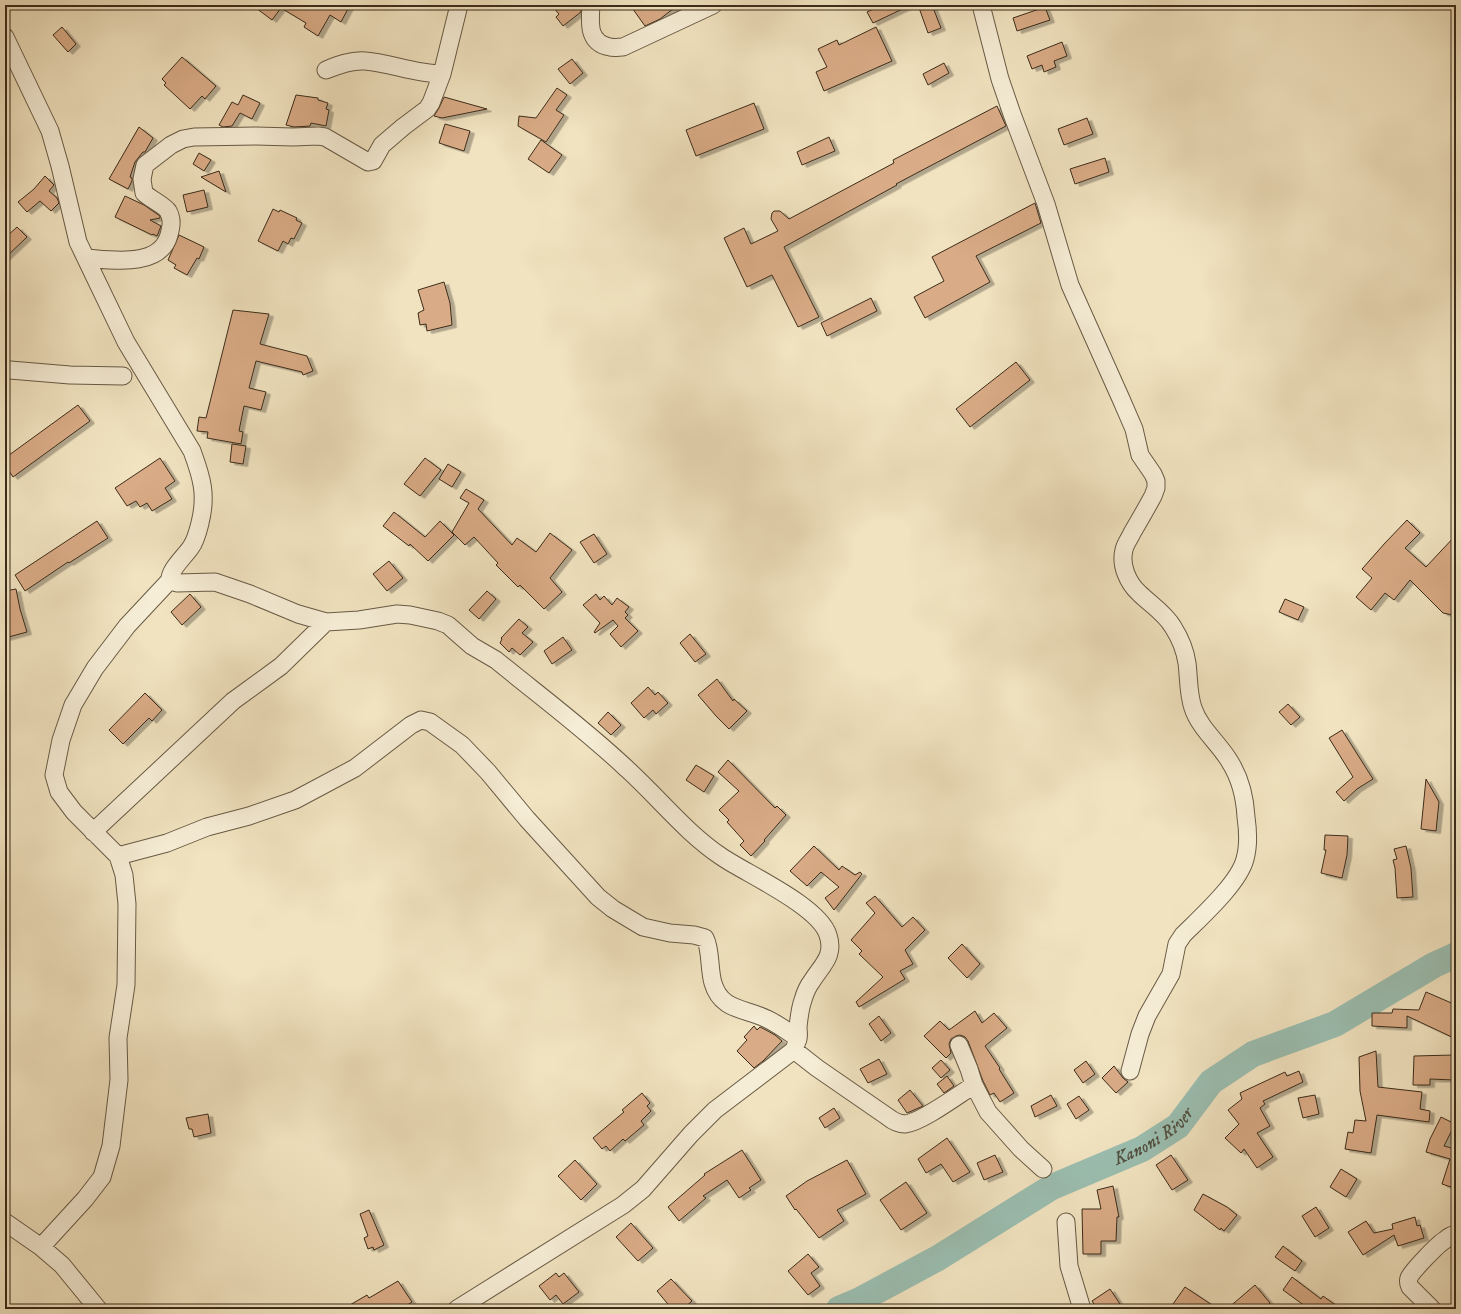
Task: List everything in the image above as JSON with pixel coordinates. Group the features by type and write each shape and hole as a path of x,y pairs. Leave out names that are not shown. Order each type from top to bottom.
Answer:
{"street":[{"path":"87,258 138,260 157,253 167,242 172,224 168,210 144,193 142,180 145,165 171,145 183,139 194,137 318,136 325,137 368,162 373,161 382,145 427,109 435,95 442,74 459,5"},
{"path":"591,5 590,27 592,35 599,42 610,47 623,46 713,5"},
{"path":"980,5 1000,79 1046,204 1070,285 1127,411 1134,429 1140,455 1156,481 1156,488 1153,496 1124,549 1123,560 1128,580 1138,592 1159,610 1172,624 1180,640 1187,663 1188,688 1193,709 1204,729 1226,754 1236,771 1243,794 1246,812 1248,836 1245,860 1239,874 1228,888 1183,935 1177,944 1171,974 1146,1016 1130,1071"},
{"path":"5,37 50,131 62,172 78,242 126,342 192,451 199,470 204,503 198,533 192,546 170,574 170,580 127,626 95,668 73,705 61,740 54,775 59,792 74,812 118,856 124,875 127,904 126,984 118,1038 119,1080 111,1146 102,1178 41,1247"},
{"path":"326,70 345,63 364,60 417,71 442,74"},
{"path":"5,369 70,375 123,376"},
{"path":"170,580 177,583 215,582 250,594 298,614 326,622 359,620 397,614 410,615 438,621 448,625 464,640 482,653 496,660 575,723 627,768 706,845 722,857 768,883 807,910 822,924 828,935 830,949 828,959 812,980 802,1002 796,1044 715,1110 691,1134 643,1189 623,1205 457,1309"},
{"path":"93,832 233,701 281,666 326,622"},
{"path":"118,856 167,843 207,826 249,816 295,800 354,768 411,725 421,720 430,722 462,745 488,772 527,819 598,896 613,909 644,927 670,933 694,935 705,938 708,943 709,964 713,984 719,998 732,1007 767,1019 796,1044 817,1068 888,1118 900,1124 906,1124 922,1118 974,1085"},
{"path":"959,1045 970,1069 974,1085 988,1112 1020,1149 1043,1169"},
{"path":"5,1222 41,1247 62,1265 98,1309"},
{"path":"1066,1222 1069,1266 1082,1309"},
{"path":"1432,1309 1410,1287 1408,1284 1408,1279 1440,1243 1456,1234"}],"building":[{"path":"252,5 350,5 341,22 330,15 318,36 304,27 306,23 281,8 272,20"},
{"path":"551,5 581,5 581,12 563,26 556,17 559,14"},
{"path":"630,5 678,5 660,19 645,26"},
{"path":"882,5 911,5 873,23 867,12"},
{"path":"918,5 932,5 941,28 928,33"},
{"path":"1045,7 1050,20 1017,31 1013,18"},
{"path":"62,27 76,44 68,52 53,35"},
{"path":"876,27 892,61 824,91 816,72 827,67 818,49 837,40 839,45"},
{"path":"1062,42 1067,56 1054,61 1056,67 1044,72 1042,65 1032,69 1027,56"},
{"path":"182,57 216,86 205,99 202,96 190,109 164,85 166,83 162,79"},
{"path":"572,59 583,73 570,84 558,69"},
{"path":"944,63 949,73 928,85 923,74"},
{"path":"557,88 567,95 556,110 564,115 546,142 518,126 519,116 536,118"},
{"path":"243,95 260,103 252,119 240,113 232,126 223,127 219,125 232,102 238,105"},
{"path":"296,95 318,98 318,100 328,103 326,109 329,110 326,126 311,123 310,126 294,127 286,125"},
{"path":"444,97 487,109 442,118 434,116"},
{"path":"754,103 764,129 696,156 686,130"},
{"path":"997,106 1006,126 896,184 897,185 784,247 819,317 798,327 772,275 747,287 724,238 744,228 751,244 778,231 771,219 774,211 780,211 789,219 894,163 893,160"},
{"path":"1087,118 1093,134 1064,145 1058,129"},
{"path":"445,124 470,131 464,151 439,143"},
{"path":"139,127 153,138 145,152 143,152 135,162 130,177 132,178 132,181 128,189 109,179"},
{"path":"829,137 835,151 802,165 797,152"},
{"path":"541,140 562,155 549,173 528,159"},
{"path":"199,153 211,160 204,171 193,164"},
{"path":"1105,158 1109,172 1075,184 1070,169"},
{"path":"219,171 226,192 201,177"},
{"path":"45,176 54,185 49,191 57,198 59,203 51,211 40,201 27,212 18,202 34,189"},
{"path":"204,190 208,207 187,212 183,195"},
{"path":"125,196 144,205 160,216 160,218 150,220 161,226 157,236 115,217"},
{"path":"1035,203 1041,223 976,256 990,282 925,318 914,297 944,281 932,257"},
{"path":"273,209 279,212 280,210 297,218 296,220 302,223 294,239 291,238 288,244 283,241 278,251 258,241"},
{"path":"17,227 27,237 5,258 5,238"},
{"path":"179,235 204,247 199,259 197,258 187,275 174,268 176,265 168,260"},
{"path":"444,282 450,303 452,325 427,331 426,324 420,325 418,313 424,310 418,290"},
{"path":"871,298 877,311 827,336 821,323"},
{"path":"233,310 269,314 260,344 307,356 313,371 303,375 302,372 256,361 249,388 266,392 261,410 244,406 239,431 243,432 241,444 207,438 208,432 197,431 199,417 206,418"},
{"path":"1016,362 1030,380 970,427 956,409"},
{"path":"78,405 90,421 13,477 5,465 5,458"},
{"path":"232,444 246,446 243,464 230,462"},
{"path":"160,458 175,481 165,488 172,499 152,511 147,503 140,507 136,501 127,506 115,488"},
{"path":"425,458 441,470 420,496 404,484"},
{"path":"448,464 461,472 452,487 439,479"},
{"path":"466,489 484,500 478,509 512,545 517,538 536,552 550,533 572,550 550,578 562,592 544,609 520,585 518,587 496,565 498,563 474,537 465,545 452,532 469,503 460,498"},
{"path":"394,512 425,537 440,521 454,535 428,561 410,544 409,546 383,526"},
{"path":"1407,520 1420,533 1405,548 1426,567 1456,535 1456,605 1453,615 1443,613 1410,580 1394,600 1385,593 1371,610 1356,597 1372,578 1362,569"},
{"path":"97,521 108,538 69,563 68,562 25,591 15,575"},
{"path":"594,534 607,554 594,563 580,542"},
{"path":"389,561 403,578 387,591 373,574"},
{"path":"16,589 27,632 5,638 5,591"},
{"path":"487,591 496,599 479,619 469,610"},
{"path":"190,594 201,607 182,625 171,612"},
{"path":"596,594 600,600 604,596 612,605 617,598 629,607 625,612 628,615 625,618 638,631 621,647 610,634 618,626 613,620 595,633 594,632 600,623 583,605"},
{"path":"1285,599 1304,607 1298,620 1279,612"},
{"path":"519,619 528,627 522,633 533,642 520,655 512,648 509,652 500,643 501,638"},
{"path":"690,634 706,654 695,662 680,643"},
{"path":"563,637 572,650 552,664 544,651"},
{"path":"717,679 733,701 734,699 747,711 729,729 698,695"},
{"path":"648,687 655,695 658,692 668,703 656,714 653,710 644,718 631,703"},
{"path":"145,693 162,710 152,721 149,718 123,744 109,730"},
{"path":"1288,704 1300,717 1291,725 1279,712"},
{"path":"608,712 621,725 611,735 598,723"},
{"path":"1342,730 1373,779 1357,789 1344,801 1336,792 1353,777 1329,738"},
{"path":"728,760 775,808 777,806 786,815 751,856 740,845 744,841 727,822 729,820 719,810 739,791 718,772"},
{"path":"696,765 714,776 704,792 686,780"},
{"path":"1426,779 1439,802 1436,831 1421,829"},
{"path":"1325,835 1348,836 1347,855 1342,878 1321,873 1326,850 1324,850"},
{"path":"814,846 839,870 842,866 855,875 860,872 862,874 834,910 825,898 839,887 821,872 807,886 790,871"},
{"path":"1406,846 1411,868 1413,897 1397,898 1393,860 1397,859 1394,849"},
{"path":"875,896 902,927 913,917 925,930 905,950 913,964 900,971 905,979 859,1007 856,1002 883,977 859,954 862,951 851,940 875,913 866,903"},
{"path":"962,944 980,964 967,978 948,958"},
{"path":"1426,992 1456,1005 1456,1039 1407,1016 1407,1028 1372,1026 1372,1013 1392,1013 1393,1009 1419,1010"},
{"path":"975,1011 982,1023 994,1013 1007,1028 985,1046 1000,1068 999,1069 1014,1093 1000,1102 994,1093 990,1095 965,1037 960,1035 951,1039 949,1044 951,1053 946,1058 924,1036 940,1021 949,1030"},
{"path":"879,1016 891,1033 881,1041 869,1024"},
{"path":"754,1026 757,1030 760,1027 766,1030 782,1041 763,1061 754,1068 737,1051 747,1040 744,1037"},
{"path":"1376,1051 1378,1087 1422,1092 1420,1109 1430,1111 1429,1122 1377,1115 1371,1153 1345,1149 1348,1132 1353,1133 1355,1120 1366,1121 1360,1091 1359,1057"},
{"path":"1454,1055 1454,1080 1430,1079 1430,1085 1413,1085 1414,1056"},
{"path":"879,1059 887,1074 868,1083 860,1069"},
{"path":"941,1060 950,1070 941,1078 932,1068"},
{"path":"1086,1061 1095,1074 1083,1083 1074,1070"},
{"path":"1114,1066 1128,1082 1116,1093 1102,1078"},
{"path":"1299,1071 1303,1082 1263,1101 1265,1104 1260,1108 1270,1126 1257,1133 1273,1157 1257,1168 1244,1149 1241,1153 1225,1138 1239,1124 1228,1110 1242,1099 1240,1093 1285,1072 1287,1076"},
{"path":"947,1076 954,1086 944,1093 937,1084"},
{"path":"910,1090 923,1106 907,1113 898,1100"},
{"path":"642,1093 650,1103 647,1106 651,1111 641,1121 644,1125 625,1141 623,1139 610,1151 606,1146 602,1149 593,1138 624,1112 622,1110"},
{"path":"1051,1095 1057,1106 1035,1117 1031,1106"},
{"path":"1315,1095 1319,1114 1303,1118 1298,1098"},
{"path":"1079,1096 1089,1110 1076,1119 1067,1104"},
{"path":"834,1108 840,1118 825,1128 819,1118"},
{"path":"208,1114 211,1133 194,1137 192,1129 189,1129 186,1118"},
{"path":"1441,1117 1455,1124 1444,1146 1456,1149 1456,1182 1454,1188 1442,1184 1450,1159 1426,1152 1430,1139"},
{"path":"947,1138 970,1172 953,1182 941,1164 926,1173 918,1159"},
{"path":"742,1150 761,1180 749,1188 751,1190 739,1198 727,1180 703,1196 706,1198 679,1221 668,1207 705,1175 704,1174"},
{"path":"995,1155 1003,1172 984,1180 977,1163"},
{"path":"1171,1155 1188,1180 1172,1190 1156,1165"},
{"path":"575,1160 597,1184 581,1200 558,1176"},
{"path":"847,1160 866,1194 837,1210 844,1221 819,1238 796,1209 795,1210 786,1196 807,1181"},
{"path":"1341,1169 1357,1179 1346,1197 1330,1187"},
{"path":"906,1182 927,1213 901,1230 880,1200"},
{"path":"1113,1186 1119,1217 1117,1217 1116,1241 1101,1241 1101,1254 1083,1254 1082,1209 1101,1209 1097,1190"},
{"path":"1203,1194 1227,1207 1237,1215 1224,1231 1221,1228 1220,1230 1194,1210"},
{"path":"1316,1207 1329,1228 1315,1237 1302,1216"},
{"path":"369,1210 384,1245 374,1250 373,1247 368,1249 364,1238 368,1236 360,1214"},
{"path":"1415,1217 1417,1226 1420,1225 1424,1238 1398,1246 1394,1235 1363,1255 1348,1232 1366,1221 1374,1233 1393,1229 1392,1224"},
{"path":"631,1223 653,1248 638,1261 616,1237"},
{"path":"1283,1246 1302,1261 1295,1271 1275,1257"},
{"path":"808,1254 819,1267 811,1273 820,1286 808,1295 788,1271"},
{"path":"556,1273 559,1277 564,1273 579,1292 563,1304 556,1295 550,1300 539,1286"},
{"path":"1292,1277 1321,1299 1323,1296 1341,1309 1309,1309 1283,1290"},
{"path":"671,1279 692,1301 683,1309 672,1309 657,1291"},
{"path":"398,1281 412,1302 401,1309 343,1309 367,1295 369,1298"},
{"path":"1255,1285 1270,1303 1264,1309 1227,1309"},
{"path":"1185,1287 1218,1309 1181,1309 1173,1304"},
{"path":"1110,1289 1120,1304 1113,1309 1097,1309 1092,1301"}],"waterway":[{"name":"Kanoni River","path":"839,1309 860,1300 938,1258 1052,1187 1142,1149 1178,1126 1211,1082 1253,1054 1335,1024 1434,965 1456,955"}]}
